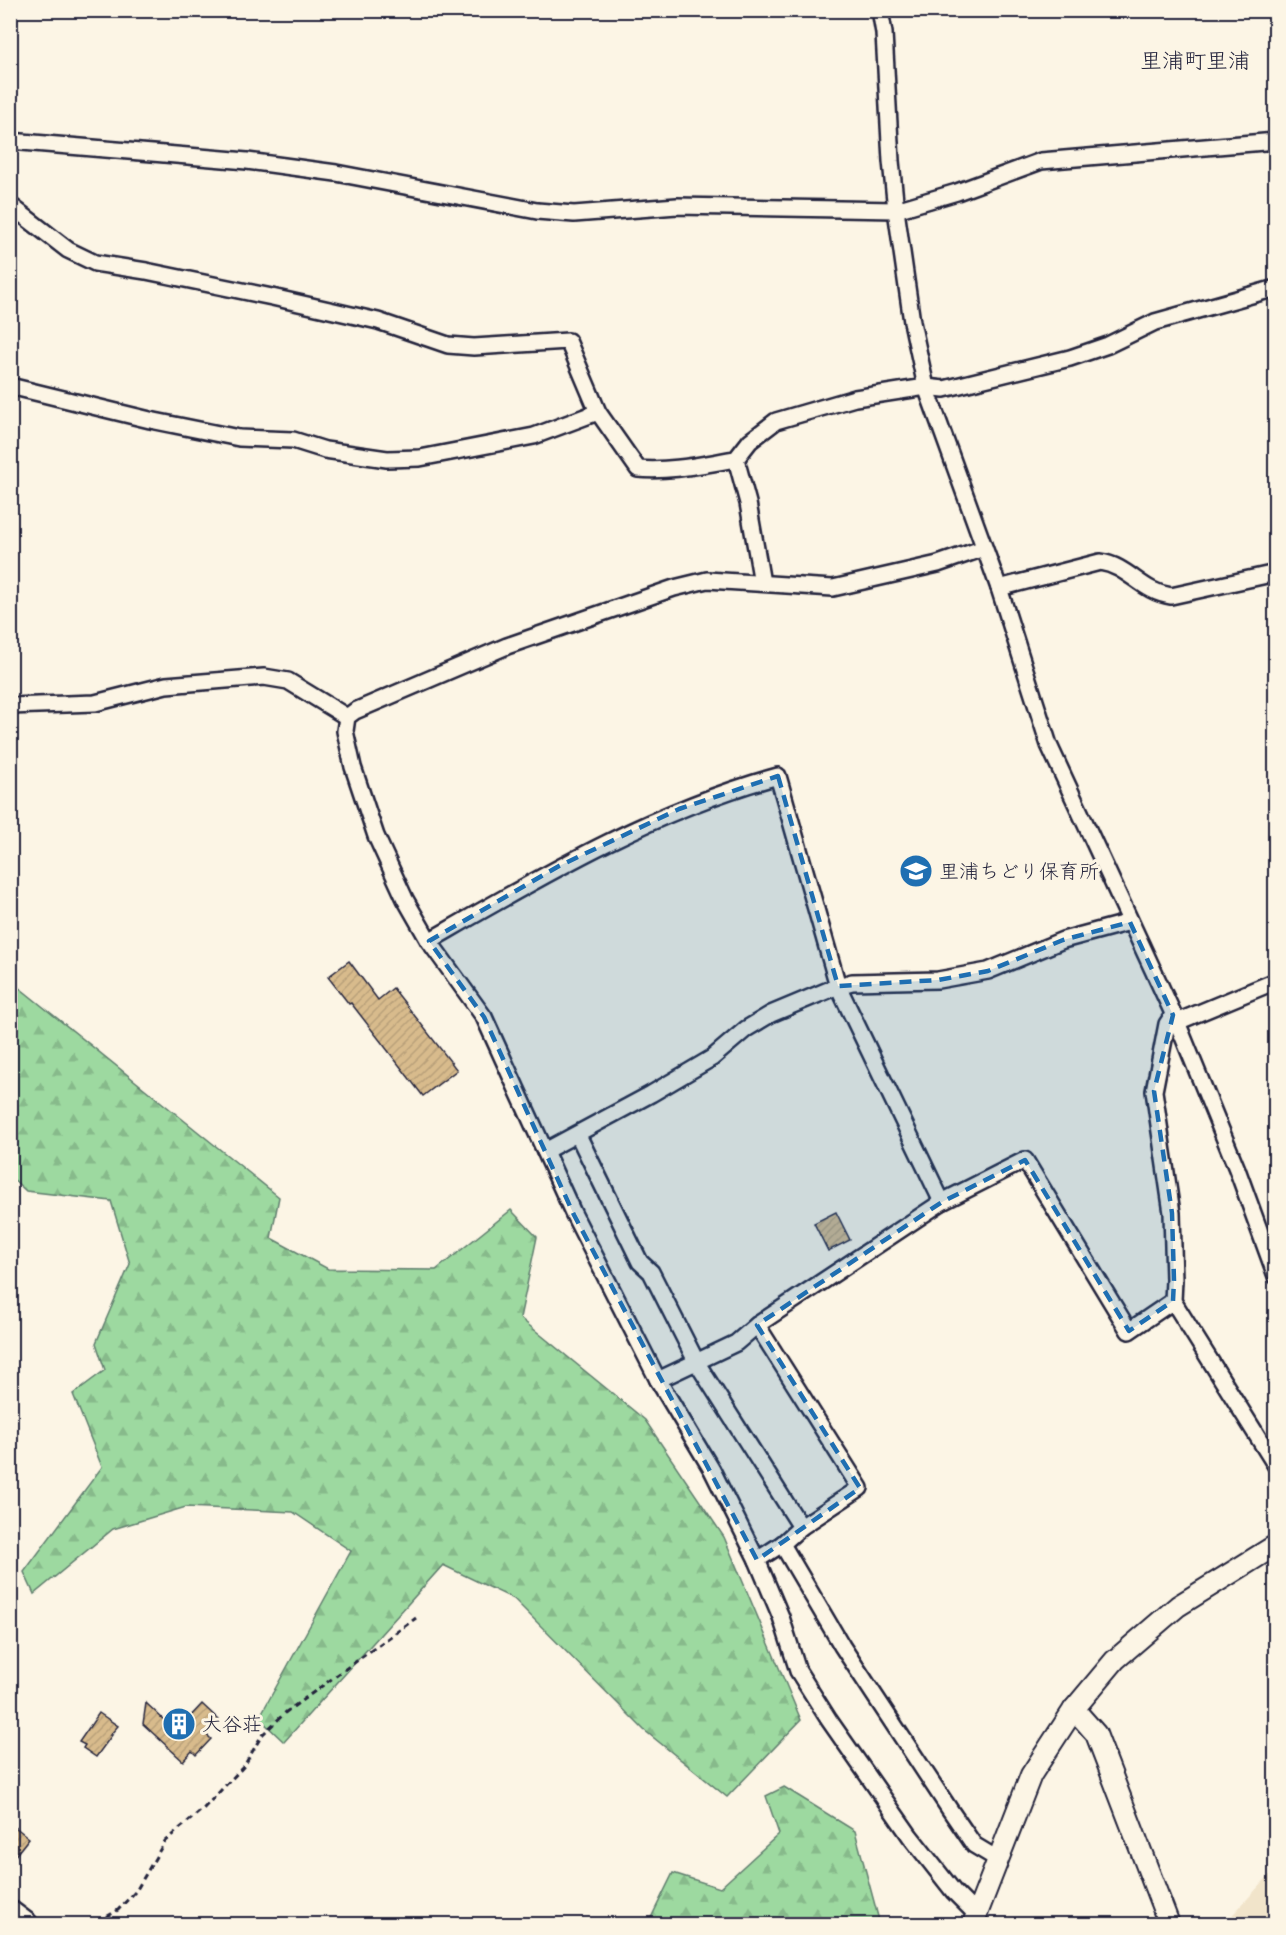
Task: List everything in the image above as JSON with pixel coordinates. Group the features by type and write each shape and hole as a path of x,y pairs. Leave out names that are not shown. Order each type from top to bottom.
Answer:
{"main road":[{"path":"10,1911 26,1924"}],"street":[{"path":"880,10 885,33 891,162 896,210 912,322 926,387 999,588 1049,745 1175,1018 1236,1169 1275,1276"},
{"path":"10,141 247,161 336,172 537,212 574,214 677,206 896,210 957,192 1041,161 1275,141"},
{"path":"10,205 69,250 94,263 146,271 378,321 448,345 474,347 568,341 598,412 638,469 651,470 736,459 750,441 776,421 820,407 855,398 926,387 944,389 1070,358 1108,345 1155,322 1275,288"},
{"path":"10,386 150,420 239,438 293,440 325,450 387,459 420,458 534,436 598,412"},
{"path":"736,459 748,503 762,583"},
{"path":"975,1920 910,1836 829,1720 798,1671 781,1617 757,1560 712,1470 658,1380 574,1215 484,1017 429,941 405,899 376,836 353,767 345,731 347,717 355,711 507,646 653,594 707,580 833,588 938,564 984,548"},
{"path":"999,588 1100,562 1113,564 1157,594 1171,596 1275,573"},
{"path":"10,706 95,704 166,685 264,677 288,681 347,717"},
{"path":"429,941 560,866 669,814 740,786 778,776 838,986 942,1202"},
{"path":"545,1151 578,1135 712,1058 746,1029 771,1014 838,986 852,982 938,980 988,971 1063,940 1130,922"},
{"path":"1275,981 1175,1018 1167,1024 1154,1091 1172,1213 1173,1301 1275,1466"},
{"path":"578,1135 640,1262 651,1272 697,1363 801,1527"},
{"path":"658,1380 736,1343 757,1325 942,1202 1024,1160 1129,1331 1173,1301"},
{"path":"757,1325 861,1488 801,1527 782,1544 757,1560"},
{"path":"782,1544 842,1646 956,1819 974,1845 999,1860"},
{"path":"975,1920 1031,1775 1074,1709 1115,1660 1178,1606 1275,1545"},
{"path":"1074,1709 1096,1734 1169,1924"}],"path":[{"path":"100,1924 103,1919 118,1910 136,1891 165,1841 204,1808 244,1766 262,1735 286,1712 416,1618"}],"highlighted area":[{"path":"778,776 838,986 938,980 988,971 1063,940 1130,922 1173,1015 1154,1091 1172,1213 1174,1280 1173,1301 1129,1331 1025,1160 942,1202 757,1325 860,1488 757,1560 574,1215 484,1017 429,941 559,866 679,809"}],"shaded area":[{"path":"1275,1869 1275,1924 1224,1924"}],"green space":[{"path":"11,981 279,1197 271,1238 328,1269 436,1270 511,1210 537,1237 520,1318 645,1420 724,1537 801,1720 727,1797 644,1730 514,1599 443,1565 284,1742 259,1718 351,1551 293,1512 186,1507 113,1529 34,1594 24,1572 102,1467 73,1394 105,1370 96,1343 130,1264 111,1201 26,1191 11,1177"},
{"path":"784,1787 855,1831 880,1924 648,1924 673,1873 720,1888 779,1834 766,1796"}],"building":[{"path":"349,961 378,1000 393,988 457,1070 423,1096 328,977"},
{"path":"836,1212 850,1240 828,1251 814,1223"},
{"name":"大谷荘","path":"146,1703 165,1721 173,1713 177,1717 180,1714 187,1720 202,1704 219,1720 206,1734 211,1739 196,1755 192,1751 183,1761 143,1724"},
{"path":"99,1713 118,1726 96,1757 83,1748 85,1745 79,1742"},
{"path":"10,1823 29,1838 10,1862"}],"place":[{"name":"里浦ちどり保育所","path":"916,871"},
{"name":"大谷荘","path":"179,1724"}],"district":[{"name":"里浦町里浦","path":"1195,60"}]}
